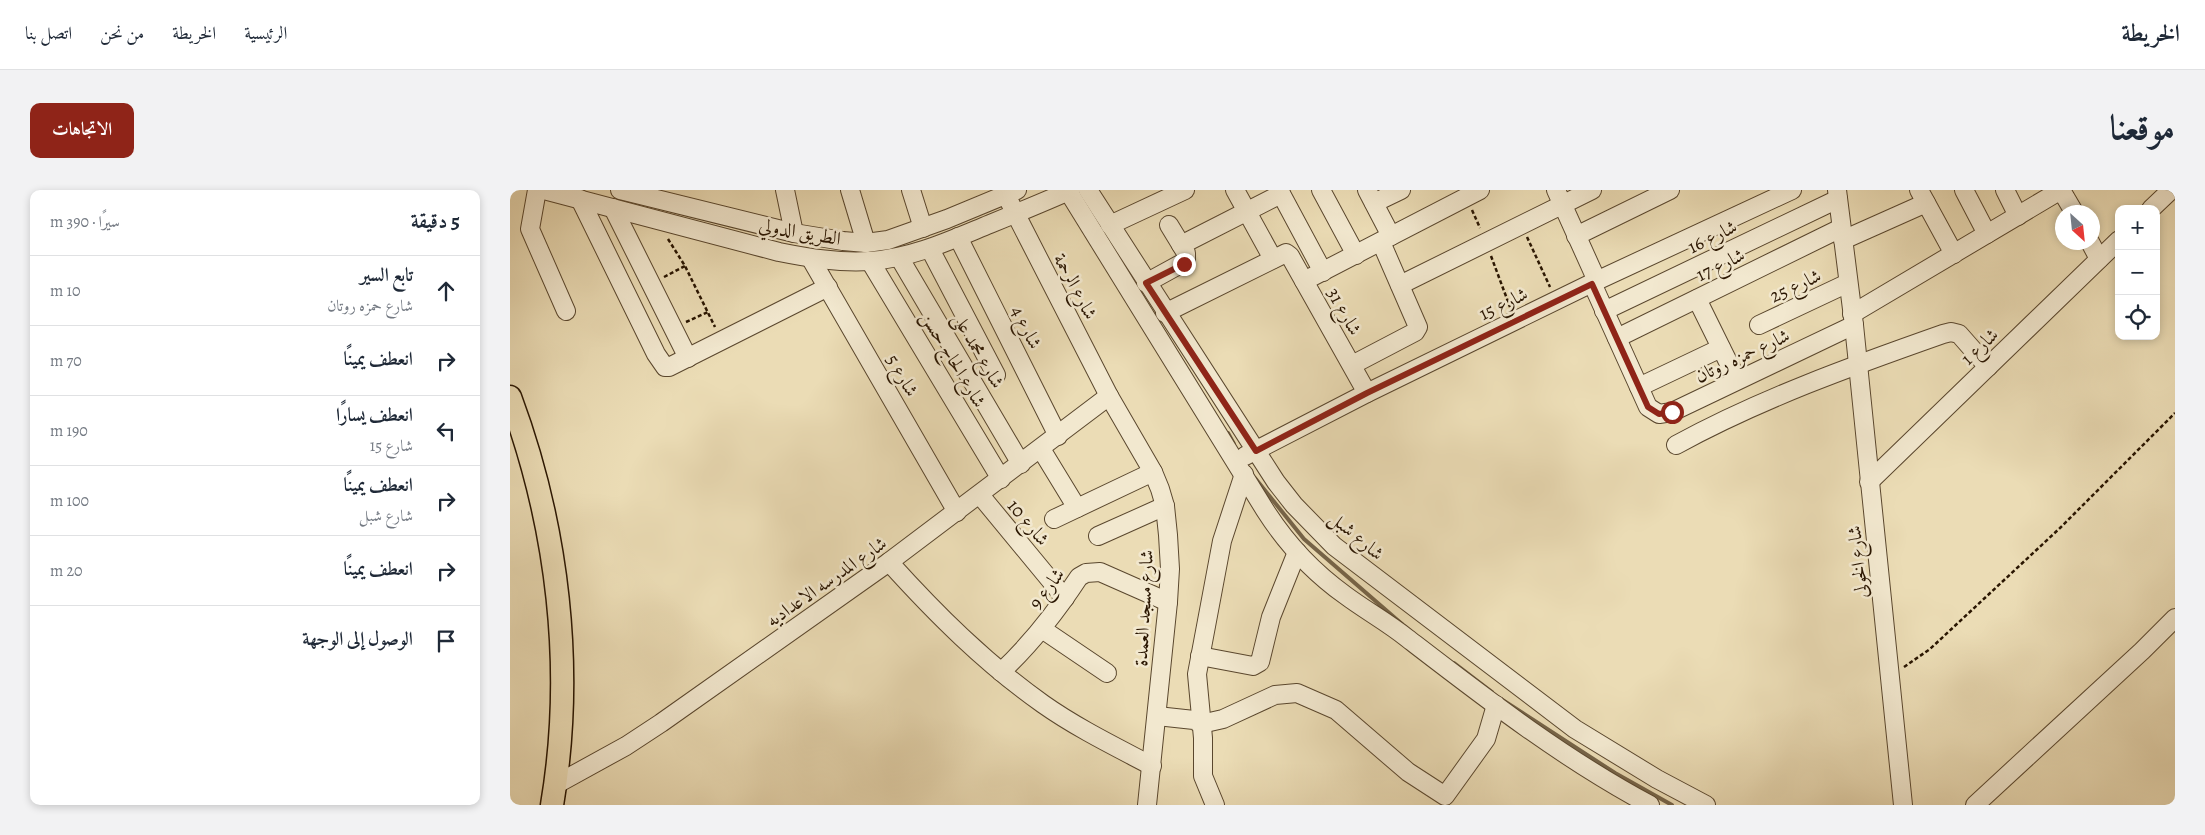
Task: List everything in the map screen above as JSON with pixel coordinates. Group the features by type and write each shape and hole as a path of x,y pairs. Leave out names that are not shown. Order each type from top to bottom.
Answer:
{"main road":[{"path":"510,397 517,441 547,522 558,607 561,697 560,741 554,795"}],"street":[{"path":"537,190 531,221 532,237 566,311"},
{"name":"الطريق الدولي","path":"544,190 779,252 812,259 870,261 900,257 930,249 1070,191"},
{"name":"الطريق الدولي","path":"620,190 794,234 866,243 888,240 923,228 1002,194"},
{"path":"785,190 794,234"},
{"path":"850,190 866,243"},
{"path":"911,190 923,228"},
{"name":"شارع شبل","path":"1088,190 1165,313 1276,482 1313,527 1342,552 1575,728 1657,780 1706,805"},
{"path":"1110,225 1185,190"},
{"name":"شارع 31","path":"1235,190 1278,256 1290,256 1367,393"},
{"path":"1321,190 1356,255"},
{"path":"1352,365 1415,332 1418,327 1400,285 1371,197 1401,190"},
{"path":"1400,285 1522,224 1559,197 1592,190"},
{"path":"1576,236 1670,190"},
{"name":"شارع 15","path":"1240,467 1256,451 1367,393 1594,282 1792,190"},
{"path":"1964,190 1986,234"},
{"path":"2005,190 2018,216"},
{"path":"2061,190 2070,205"},
{"name":"شارع حمزه روتان","path":"1639,387 1648,407 1659,414 1666,414 1737,380 1853,320 1986,234 2061,190"},
{"path":"1070,191 1279,532 1297,552 1345,596 1398,631 1560,752 1650,805"},
{"path":"1181,244 1280,192 1323,272"},
{"name":"شارع الرحمة","path":"1002,194 1110,396"},
{"path":"1304,281 1474,194"},
{"name":"شارع الخولى","path":"1837,195 1858,365 1903,805"},
{"name":"شارع 16","path":"1604,311 1837,195"},
{"path":"1923,196 1954,254"},
{"name":"شارع 17","path":"1617,338 1697,299 1923,196"},
{"path":"1559,197 1604,311 1639,387 1721,348"},
{"path":"580,199 599,241 665,367 688,358 828,287"},
{"path":"613,208 688,358"},
{"path":"1146,283 1184,264 1187,257 1169,225"},
{"name":"شارع 4","path":"958,237 1058,436"},
{"name":"شارع 1","path":"1869,482 2115,244"},
{"path":"930,249 996,374"},
{"path":"2094,250 2099,259"},
{"path":"1165,313 1278,256"},
{"name":"شارع محمد على","path":"900,257 1021,464"},
{"name":"شارع 5","path":"812,259 957,512"},
{"name":"شارع الحاج حسن","path":"870,261 1001,478"},
{"name":"شارع 25","path":"1759,325 1848,284"},
{"path":"1697,299 1737,380"},
{"path":"1676,445 1722,420 1858,365 1952,332 1959,334 1988,367"},
{"name":"شارع المدرسه الاعداديه","path":"554,795 889,562 1110,396"},
{"name":"شارع مسجد العمدة","path":"1110,396 1153,472 1165,506 1170,569 1147,805"},
{"path":"1041,449 1076,508"},
{"path":"1215,805 1203,776 1201,724 1197,691 1200,656 1222,541 1240,467"},
{"path":"1054,519 1153,472"},
{"name":"شارع 10","path":"980,495 1065,598"},
{"path":"1098,536 1165,506"},
{"path":"1200,656 1253,666 1260,662 1271,617 1297,552"},
{"path":"889,562 958,635 1001,672 1044,705 1098,738 1152,766"},
{"name":"شارع 9","path":"1001,672 1042,629 1080,577 1093,571 1100,572 1168,602"},
{"path":"1975,805 2142,651 2175,618"},
{"path":"1042,629 1107,673"},
{"path":"1157,716 1194,720 1201,724 1223,719 1275,695 1297,693 1336,710 1442,801 1486,739 1496,705"}],"path":[{"path":"1474,194 1486,242 1515,321"},
{"path":"656,218 685,266 722,341"},
{"path":"1522,224 1556,301"},
{"path":"650,285 685,266"},
{"path":"674,328 708,312"},
{"path":"1891,677 1930,649 2060,528 2175,413"}],"waterway":[{"path":"1228,433 1234,444"},
{"path":"1255,478 1304,539 1402,624"},
{"path":"1454,663 1492,692"},
{"path":"1501,699 1615,773 1672,805"}],"route":[{"path":"1184,264 1146,283 1256,451 1367,393 1592,284 1648,407 1653,412 1659,414 1672,412"}]}
